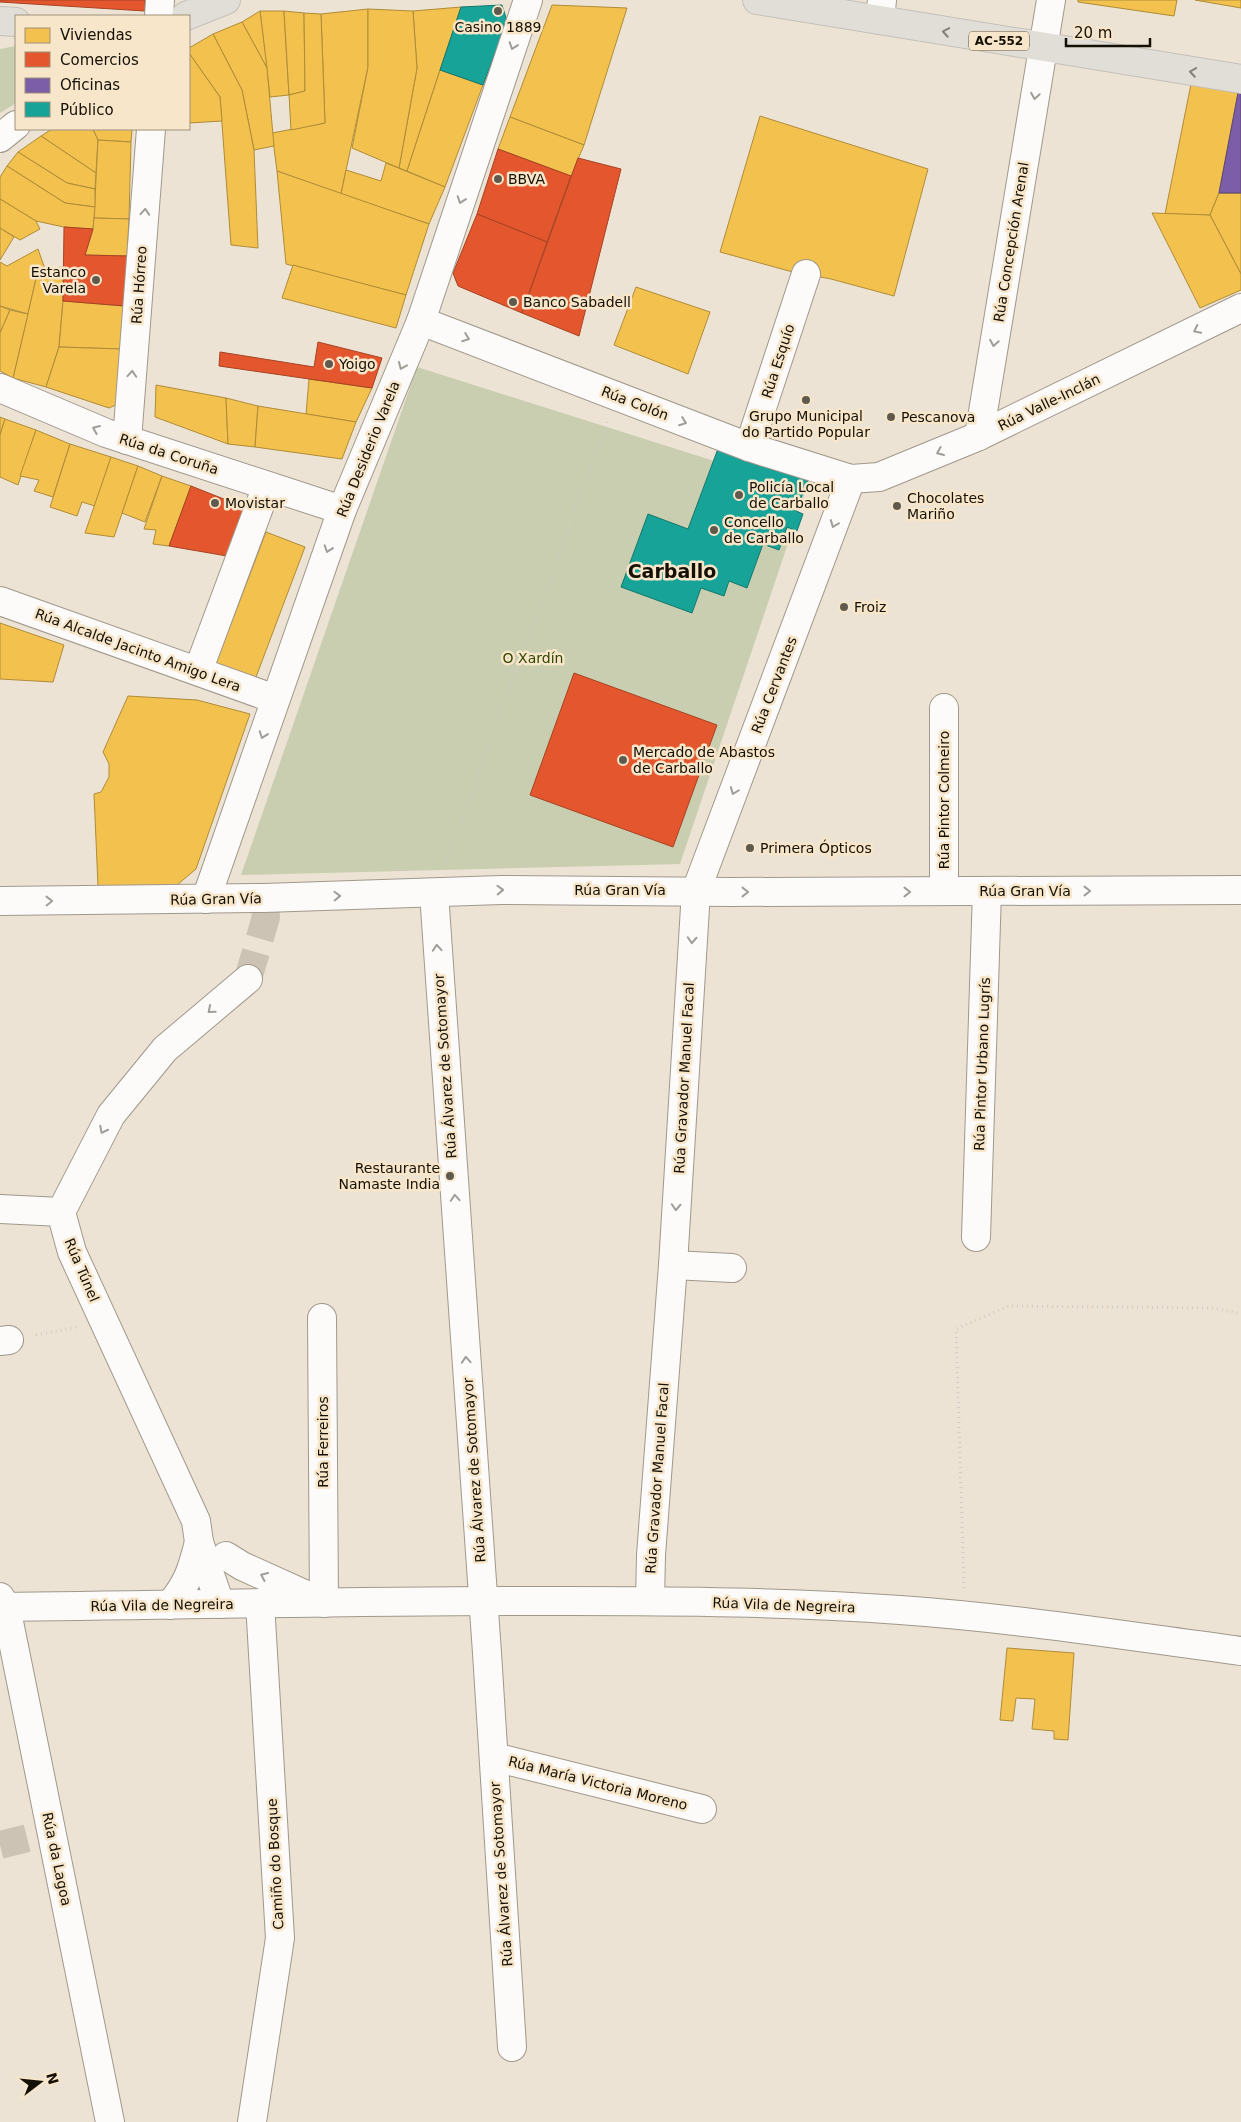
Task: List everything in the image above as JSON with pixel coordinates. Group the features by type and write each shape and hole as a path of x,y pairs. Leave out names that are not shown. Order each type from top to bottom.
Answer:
{"main road":[{"path":"188,15 226,0"},
{"name":"AC-552","path":"757,0 881,10 1043,48 1241,79"},
{"path":"0,21 15,22"}],"street":[{"path":"159,15 160,0"},
{"name":"Rúa Desiderio Varela","path":"206,899 342,510 420,321 528,0"},
{"name":"Rúa Concepción Arenal","path":"979,436 1051,0"},
{"path":"0,138 15,126"},
{"name":"Rúa Hórreo","path":"127,440 151,130"},
{"name":"Rúa Esquío","path":"749,447 806,274"},
{"name":"Rúa Valle-Inclán","path":"851,479 879,477 979,436 1241,308"},
{"name":"Rúa Colón","path":"420,321 749,447 851,479"},
{"name":"Rúa da Coruña","path":"0,388 127,440 342,510"},
{"name":"Rúa Cervantes","path":"696,891 851,479"},
{"path":"198,672 267,486"},
{"name":"Rúa Alcalde Jacinto Amigo Lera","path":"0,601 275,699"},
{"name":"Rúa Pintor Colmeiro","path":"944,708 944,891"},
{"name":"Rúa Gran Vía","path":"0,901 206,899 502,890 1241,890"},
{"name":"Rúa Gravador Manuel Facal","path":"650,1601 651,1555 673,1265 696,891"},
{"name":"Rúa Pintor Urbano Lugrís","path":"976,1237 987,891"},
{"name":"Rúa Álvarez de Sotomayor","path":"434,893 494,1757 512,2047"},
{"path":"0,1209 61,1212 111,1115 165,1049 248,979"},
{"name":"Rúa Túnel","path":"61,1212 72,1252 105,1322 197,1532 239,1604"},
{"path":"673,1265 732,1268"},
{"name":"Rúa Ferreiros","path":"322,1318 324,1603"},
{"path":"170,1605 184,1589 193,1569 197,1532"},
{"name":"Rúa Túnel","path":"197,1532 211,1532 222,1546 236,1584 239,1604"},
{"name":"Rúa Vila de Negreira","path":"226,1556 242,1566 324,1603"},
{"path":"291,1588 324,1567"},
{"name":"Rúa Vila de Negreira","path":"2,1604 170,1605 650,1601 818,1606 901,1610 1241,1651"},
{"name":"Rúa da Lagoa","path":"2,1604 110,2122"},
{"name":"Camiño do Bosque","path":"239,1604 280,1938 252,2122"},
{"name":"Rúa María Victoria Moreno","path":"494,1757 702,1809"}],"path":[{"path":"434,893 617,396"},
{"path":"965,1617 956,1329 1009,1306 1214,1308 1241,1314"},
{"path":"4,1340 105,1322"}],"green space":[{"path":"15,46 15,104 0,113 0,49"},
{"name":"O Xardín","path":"417,367 806,490 680,864 241,875"}],"building: Viviendas":[{"path":"1078,0 1177,0 1174,16 1078,2"},
{"path":"1195,0 1241,0 1241,8"},
{"path":"552,5 627,8 584,145 510,117"},
{"path":"461,7 407,171 399,168 417,68 413,11"},
{"path":"368,9 368,67 341,194 277,171 272,133 325,123 321,14"},
{"path":"368,9 413,11 417,68 399,168 352,148 368,67"},
{"path":"260,11 284,11 289,95 270,97"},
{"path":"260,11 267,68 242,22"},
{"path":"284,11 304,13 305,91 289,95"},
{"path":"304,13 321,14 325,123 291,130 289,95 305,91"},
{"path":"242,22 267,68 274,146 254,150 242,90 213,34"},
{"path":"213,34 242,90 254,150 258,248 231,245 220,97 190,54 190,47"},
{"path":"190,54 220,97 222,121 190,123"},
{"path":"440,70 483,85 445,187 407,171"},
{"path":"1191,84 1238,93 1219,193 1210,215 1165,214"},
{"path":"760,116 928,169 894,296 831,279 789,271 720,252"},
{"path":"510,117 584,145 571,176 498,149"},
{"path":"50,130 93,130 98,140 96,173 41,136"},
{"path":"93,130 132,130 131,142 98,140"},
{"path":"41,136 96,173 95,189 67,183 18,152"},
{"path":"98,140 131,142 129,219 94,218"},
{"path":"18,152 67,183 95,189 95,207 65,203 7,166"},
{"path":"386,163 445,187 429,224 341,194 346,170 381,181"},
{"path":"7,166 65,203 95,207 93,229 64,227 36,221 0,199 0,177"},
{"path":"277,171 429,224 406,295 286,264"},
{"path":"1219,193 1241,193 1241,274 1210,215"},
{"path":"0,199 36,221 40,229 20,240 0,228"},
{"path":"1152,213 1210,215 1241,274 1241,290 1200,308"},
{"path":"94,218 129,219 127,256 85,255 93,229"},
{"path":"0,228 14,237 0,260"},
{"path":"38,249 45,269 38,270 28,314 0,306 0,262 7,266"},
{"path":"293,265 406,295 396,328 282,298"},
{"path":"63,267 63,301 59,347 46,387 13,378 38,270"},
{"path":"636,287 710,312 688,374 614,345"},
{"path":"63,301 125,306 122,349 59,347"},
{"path":"0,306 10,310 0,333"},
{"path":"10,310 28,314 13,378 0,371 0,333"},
{"path":"59,347 122,349 118,404 109,408 46,387"},
{"path":"309,379 372,388 356,422 306,414"},
{"path":"156,385 226,398 228,444 155,417"},
{"path":"226,398 258,406 255,447 228,444"},
{"path":"258,406 356,422 342,459 255,447"},
{"path":"0,417 5,419 0,435"},
{"path":"5,419 36,430 18,485 0,477 0,435"},
{"path":"36,430 70,444 53,497 34,491 39,480 20,476"},
{"path":"70,444 111,457 95,506 82,502 77,516 50,507"},
{"path":"111,457 138,466 114,537 85,533"},
{"path":"138,466 162,476 145,522 122,513"},
{"path":"162,476 191,486 169,546 153,544 156,530 144,529"},
{"path":"266,532 305,547 256,677 216,663"},
{"path":"0,623 64,645 53,682 0,679"},
{"path":"128,696 197,700 250,714 196,869 177,885 98,886 94,794 101,792 109,777 109,764 103,752"},
{"path":"1007,1648 1074,1653 1068,1740 1054,1739 1054,1731 1032,1729 1035,1699 1016,1698 1013,1721 1000,1720"}],"building: Comercios":[{"path":"0,0 145,0 145,11 0,2"},
{"path":"498,149 571,176 547,242 477,214"},
{"path":"578,158 621,169 579,336 522,313"},
{"path":"477,214 547,242 522,313 458,286 453,273"},
{"path":"64,227 93,229 85,255 127,256 125,306 63,301"},
{"path":"318,342 382,358 372,388 219,366 220,352 314,367"},
{"path":"191,486 244,507 227,556 169,546"},
{"name":"Mercado de Abastos de Carballo","path":"574,673 717,725 673,847 530,795"}],"building: Oficinas":[{"path":"1238,93 1241,94 1241,193 1219,193"}],"building: Público":[{"path":"502,5 507,21 483,85 440,70 461,7"},
{"name":"Concello de Carballo","path":"719,446 811,472 796,511 803,514 797,531 787,527 779,550 763,544 747,588 729,581 724,596 701,588 692,613 621,587 648,514 688,529"}],"tunnel":[{"path":"248,979 266,917 264,898"},
{"path":"0,1845 52,1832"}],"place":[{"name":"Casino 1889","path":"498,11"},
{"name":"BBVA","path":"498,179"},
{"name":"Estanco Varela","path":"96,280"},
{"name":"Banco Sabadell","path":"513,302"},
{"name":"Yoigo","path":"329,364"},
{"name":"Grupo Municipal do Partido Popular","path":"806,400"},
{"name":"Pescanova","path":"891,417"},
{"name":"Policía Local de Carballo","path":"739,495"},
{"name":"Movistar","path":"215,503"},
{"name":"Chocolates Mariño","path":"897,506"},
{"name":"Concello de Carballo","path":"714,530"},
{"name":"Froiz","path":"844,607"},
{"name":"Mercado de Abastos de Carballo","path":"623,760"},
{"name":"Primera Ópticos","path":"750,848"},
{"name":"Restaurante Namaste India","path":"450,1176"}],"district":[{"name":"Carballo","path":"672,571"}]}
